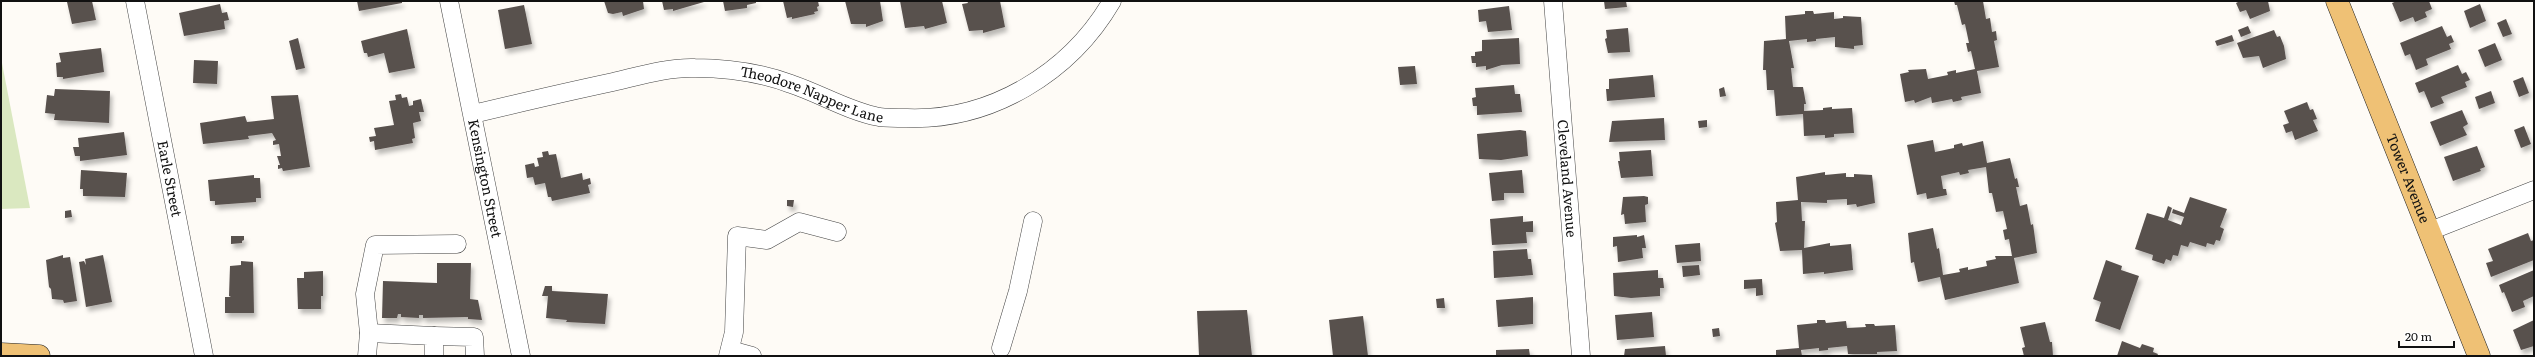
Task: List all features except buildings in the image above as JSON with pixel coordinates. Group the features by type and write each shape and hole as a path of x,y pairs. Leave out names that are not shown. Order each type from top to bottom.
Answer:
{"main road":[{"name":"Tower Avenue","path":"2337,1 2479,356"},
{"path":"1,354 39,356"}],"street":[{"name":"Earle Street","path":"135,1 204,356"},
{"name":"Kensington Street","path":"449,1 521,356"},
{"name":"Theodore Napper Lane","path":"473,114 641,76 693,68 733,70 764,76 792,84 852,110 880,117 934,119 984,108 1012,96 1044,77 1094,28 1112,1"},
{"name":"Cleveland Avenue","path":"1553,1 1581,356"},
{"path":"2430,231 2534,190"},
{"path":"752,356 729,353 734,332 736,236 767,240 799,222 837,232"},
{"path":"1001,348 1018,291 1033,222"},
{"path":"367,356 369,333 365,294 375,245 457,244"},
{"path":"369,333 474,337 475,356"},
{"path":"434,336 434,356"}],"green space":[{"path":"1,58 30,208 1,209"}]}
